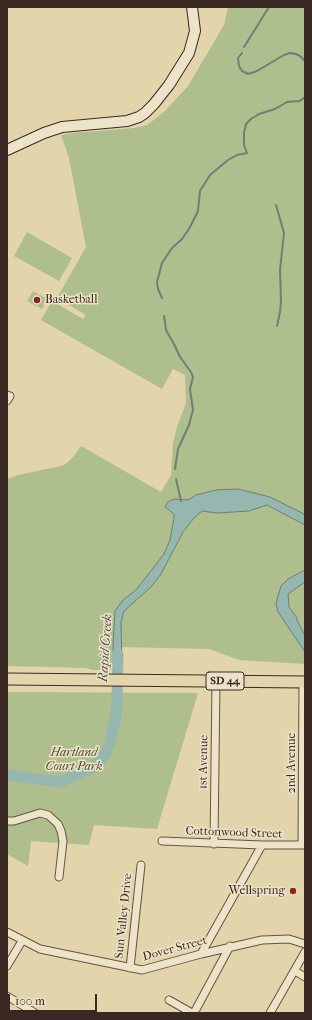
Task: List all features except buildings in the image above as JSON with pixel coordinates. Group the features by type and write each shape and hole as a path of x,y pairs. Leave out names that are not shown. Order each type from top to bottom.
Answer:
{"main road":[{"name":"SD 44","path":"7,679 304,682"}],"street":[{"path":"7,150 33,137 56,129 77,125 127,121 140,117 154,104 166,89 189,53 195,31 192,7"},
{"name":"1st Avenue","path":"214,844 216,681"},
{"name":"2nd Avenue","path":"303,845 304,682"},
{"path":"7,821 14,821 40,814 48,815 58,824 63,841 60,877"},
{"name":"Cottonwood Street","path":"162,841 262,846 303,845"},
{"path":"201,954 262,846"},
{"name":"Sun Valley Drive","path":"130,968 141,866"},
{"name":"Dover Street","path":"7,932 40,949 142,970 230,946 275,939 289,939 305,944"},
{"path":"7,966 22,941"},
{"path":"169,1000 193,1013 230,946"},
{"path":"270,1013 305,952"},
{"path":"295,971 305,977"},
{"path":"7,996 35,1013"}],"green space":[{"path":"228,7 305,7 305,664 239,660 209,649 118,647 117,670 7,666 7,479 18,475 61,466 67,463 74,456 81,446 161,492 171,475 173,443 186,403 185,375 173,369 162,389 41,320 52,301 83,319 86,315 57,298 86,247 69,158 61,135 134,128 147,125 164,112 188,86 224,25"},
{"path":"27,232 72,258 59,281 14,256"},
{"name":"Basketball","path":"33,291 47,299 42,309 27,301"},
{"name":"Hartland Court Park","path":"7,692 198,693 157,829 94,825 89,845 31,841 28,866 7,854"}],"water":[{"path":"238,489 270,497 302,513 305,515 305,525 267,505 249,511 217,513 202,511 194,518 183,532 161,574 151,587 124,611 121,622 122,668 114,668 113,645 115,611 123,600 136,590 164,554 170,540 174,518 174,514 165,507 168,502 174,499 188,500 196,495 216,490"},
{"path":"305,570 305,582 288,594 289,607 297,618 305,636 305,652 278,612 276,603 281,586 288,579"}],"waterway":[{"path":"244,47 269,7"},
{"path":"242,53 238,58 239,66 242,71 248,74 257,71 290,53 300,56 305,61"},
{"path":"162,298 157,282 162,263 172,248 182,239 189,229 198,211 200,191 210,175 228,160 237,155 247,153 244,145 246,124 259,114 275,109 287,102 300,101 305,97"},
{"path":"276,205 284,233 280,270 281,300 277,326"},
{"path":"164,316 166,330 180,357 193,377 190,389 193,410 189,425 178,449 175,469"},
{"path":"176,479 181,501"},
{"name":"Rapid Creek","path":"7,775 61,782 94,767 106,753 116,716 118,654"}],"place":[{"name":"Basketball","path":"37,300"},
{"name":"Wellspring","path":"293,891"}]}
